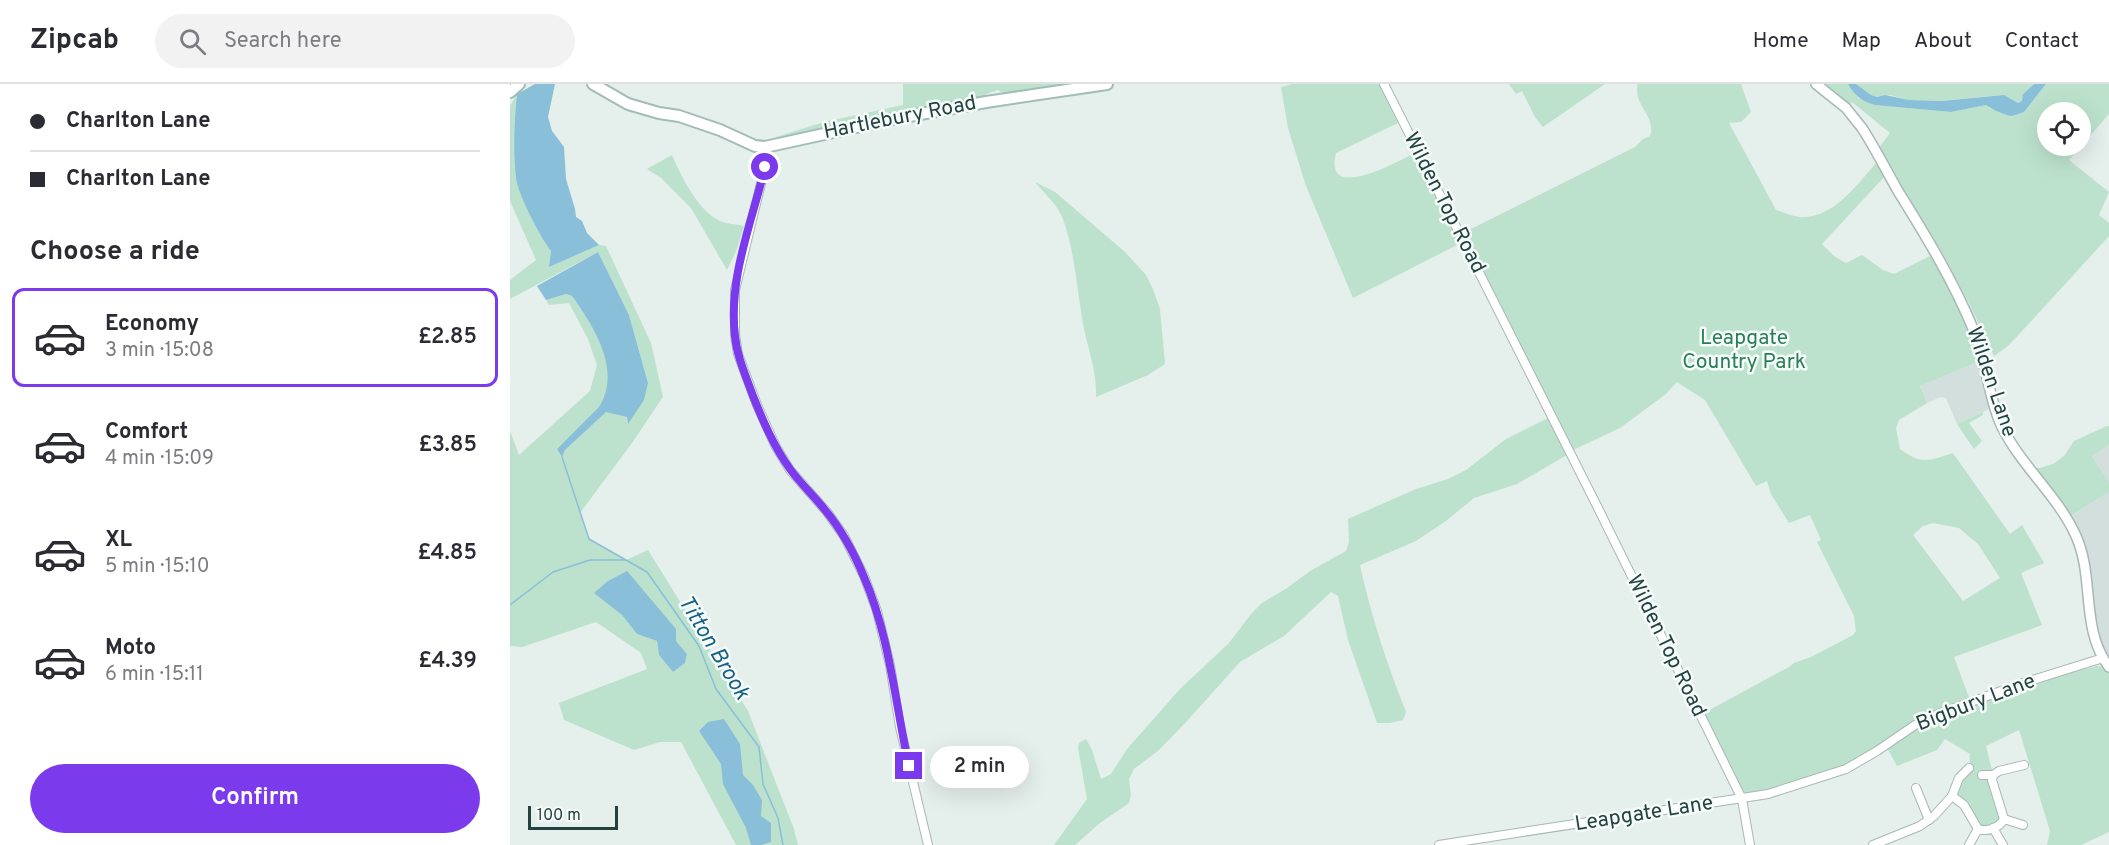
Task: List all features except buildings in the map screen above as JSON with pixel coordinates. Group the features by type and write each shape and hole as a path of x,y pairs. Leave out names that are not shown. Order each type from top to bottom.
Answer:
{"main road":[{"path":"510,92 519,84"},
{"path":"593,84 628,104 679,116 720,130 755,146 765,147"},
{"name":"Hartlebury Road","path":"765,147 893,118 1107,84"}],"street":[{"name":"Wilden Top Road","path":"1384,84 1742,799 1750,845"},
{"name":"Wilden Lane","path":"1816,84 1846,108 1862,128 1945,269 1982,351 2001,425 2014,449 2067,518 2078,539 2083,556 2092,628 2103,658 2109,667"},
{"path":"765,147 765,167 735,290 735,335 738,354 776,447 790,470 827,512 844,536 871,594 883,631 900,727 928,845"},
{"name":"Bigbury Lane","path":"1742,799 1810,782 1846,769 1877,752 1915,725 1938,714 2023,683 2103,658"},
{"path":"1982,775 1993,775 1999,771 2024,765"},
{"path":"1873,845 1929,820 1953,796 1959,778 1966,771 1972,780"},
{"path":"1993,775 1992,780 2004,819"},
{"path":"1916,788 1929,820"},
{"path":"1744,811 1756,796"},
{"path":"1953,796 1964,805 1978,829"},
{"name":"Leapgate Lane","path":"1439,845 1742,799"},
{"path":"2004,819 2023,825"},
{"path":"1978,829 1993,828 2004,819"},
{"path":"1993,828 2002,845"},
{"path":"1969,845 1978,829"},
{"path":"1896,836 1898,845"}],"shaded area":[{"path":"1985,359 1995,406 1957,424 1946,398 1941,397 1927,403 1920,386"},
{"path":"2109,445 2109,482 2092,456"},
{"path":"2109,492 2109,667 2103,658 2083,556 2067,518"}],"green space":[{"path":"903,84 1081,84 1011,94 1004,94 998,90 986,94 985,98 773,138 824,122 903,105"},
{"path":"1292,84 1379,84 1398,123 1336,153 1335,168 1340,176 1351,178 1379,170 1415,153 1459,244 1353,298 1306,186 1288,128 1281,87"},
{"path":"1509,84 1605,84 1543,127 1535,117 1522,91 1516,94"},
{"name":"Leapgate Country Park","path":"1638,84 1741,84 1751,112 1741,122 1729,123 1776,210 1790,215 1799,217 1823,213 1844,198 1878,161 1887,174 1822,244 1834,256 1846,263 1862,255 1883,270 1894,274 1936,253 1985,359 1920,386 1927,403 1899,420 1896,428 1900,449 1914,458 1925,460 1953,453 2010,534 2022,525 2044,563 2021,573 2042,625 1954,657 1971,703 2062,671 2065,674 2097,666 2103,667 2109,674 2109,832 2081,845 2047,845 2050,831 2019,730 1986,746 2004,819 1983,830 1952,796 1969,768 1970,754 1945,739 1937,750 1897,766 1886,746 1854,765 1742,799 1702,714 1794,663 1811,657 1853,635 1856,631 1854,616 1817,542 1821,540 1810,515 1789,523 1771,494 1767,481 1756,486 1705,400 1677,382 1666,394 1620,428 1573,450 1551,412 1465,232 1635,147 1650,136 1650,122 1637,91","holes":["1933,523 1959,528 1978,544 2000,578 1963,601 1913,535 1923,526"]},
{"path":"1816,84 1848,84 1858,98 1875,105 1951,112 1986,105 2007,115 2024,112 2046,84 2109,84 2109,114 2091,135 2091,102 2037,102 2037,156 2072,156 2069,160 2109,192 2099,215 2109,223 2109,236 2008,346 1994,356 1942,252 1878,149 1890,133 1852,102 1846,108"},
{"path":"1856,84 2034,84 2023,94 2023,101 2018,103 2002,95 1942,101 1909,100 1890,95 1877,97"},
{"path":"517,94 514,136 516,179 530,216 551,251 549,267 599,245 606,246 651,343 663,397 580,513 589,539 626,560 648,550 748,711 794,829 798,845 736,845 681,742 660,742 634,750 564,720 559,703 647,669 641,653 596,622 522,647 510,646 510,431 519,455 590,391 597,365 588,339 569,303 549,305 546,300 566,294 572,296 589,321 607,363 606,393 600,407 557,449 562,456 565,450 606,411 627,417 628,423 648,383 629,315 598,252 510,299 510,280 536,260 510,201 510,106","holes":["595,593 676,641 687,654 685,663 673,672 659,655 657,641 637,634 622,615"]},
{"path":"672,155 685,182 704,209 720,221 744,226 727,270 691,208 661,178 647,169"},
{"path":"1035,182 1055,192 1125,252 1146,275 1160,309 1165,364 1148,375 1096,397 1094,370 1083,324 1067,232 1058,209"},
{"path":"1983,412 1983,415 1969,423 1982,441 1974,449 1957,424"},
{"path":"1548,418 1567,455 1517,484 1474,498 1446,521 1416,541 1360,565 1380,640 1406,712 1403,720 1377,723 1348,640 1338,596 1331,592 1284,636 1240,662 1159,750 1134,769 1129,779 1131,795 1129,803 1100,823 1075,845 1054,845 1087,799 1079,743 1086,739 1101,779 1111,774 1127,749 1180,689 1229,643 1262,603 1310,571 1346,551 1349,542 1348,519 1466,470 1506,439"},
{"path":"2109,426 2109,445 2092,456 2109,482 2109,492 2067,518 2029,468 2040,468 2053,464 2064,456 2074,441"}],"water":[{"path":"535,84 555,84 548,117 552,131 564,147 566,179 576,217 582,221 587,233 599,245 549,267 551,251 525,205 515,169 514,137 517,94"},
{"path":"1848,84 1856,84 1877,97 1885,95 1909,100 1942,101 2004,95 2018,103 2022,101 2023,94 2034,84 2046,84 2024,112 2012,116 1986,105 1951,112 1875,105 1859,98"},
{"path":"598,252 629,315 648,383 644,400 628,424 627,417 606,412 565,450 562,457 557,449 599,407 608,378 606,364 589,321 572,296 566,294 546,300 537,286"},
{"path":"627,571 676,629 676,641 687,654 685,663 673,672 659,655 657,641 637,634 622,615 594,593 608,581"},
{"path":"724,719 740,744 743,775 753,785 762,800 761,816 771,823 771,842 751,845 746,828 723,784 721,764 699,731 708,722"}],"waterway":[{"name":"Titton Brook","path":"562,457 589,539 647,572 699,646 716,689 759,747 763,784 778,818 783,845"},
{"path":"510,605 553,572 590,560 625,560"}],"route":[{"path":"765,167 735,290 735,335 738,354 776,447 790,470 827,512 844,536 864,576 883,631 909,766"}]}
